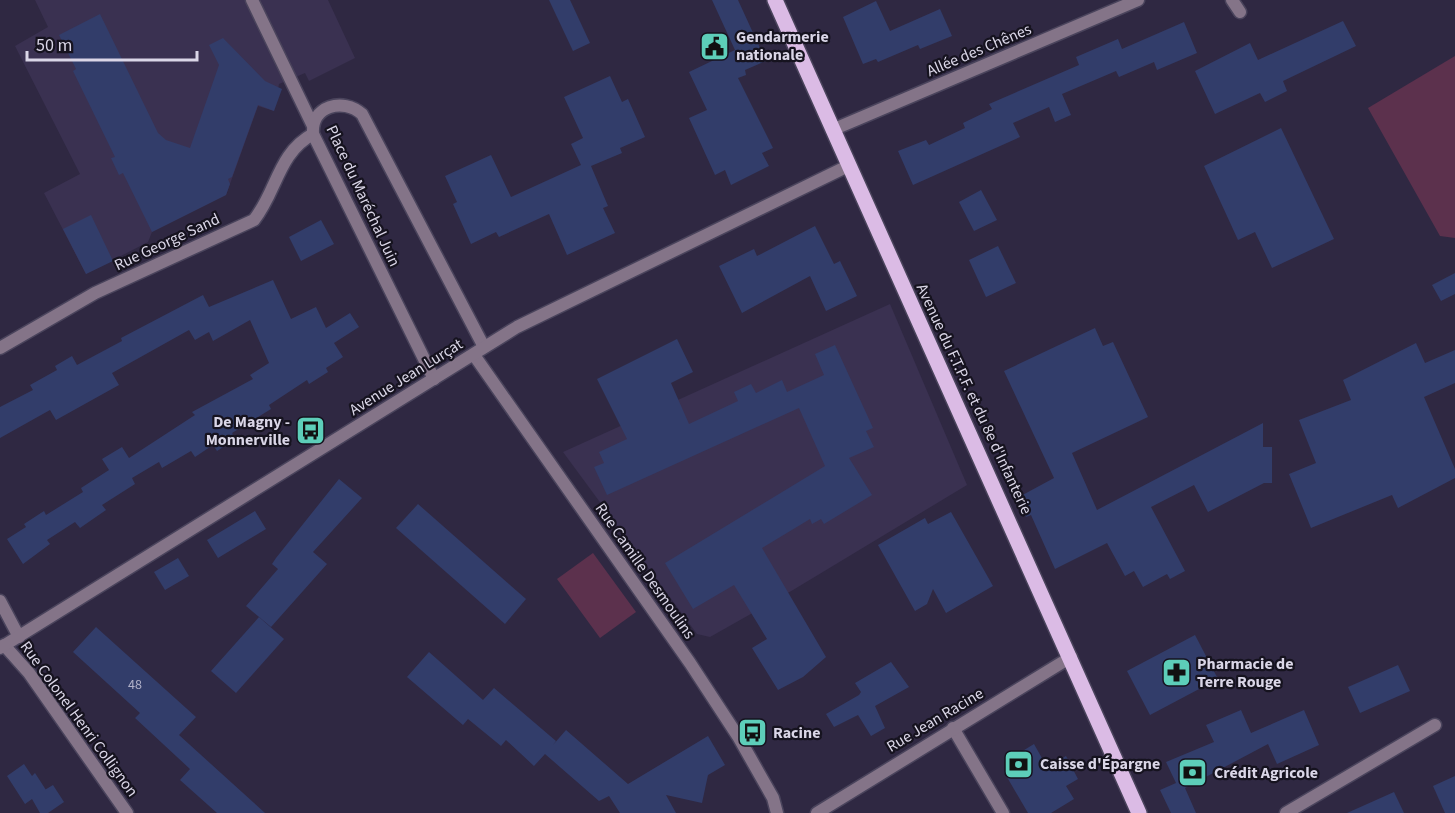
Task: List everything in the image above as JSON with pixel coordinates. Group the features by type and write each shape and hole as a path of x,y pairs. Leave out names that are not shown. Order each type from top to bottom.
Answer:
{"main road":[{"name":"Avenue du F.T.P.F. et du 8e d'Infanterie","path":"775,0 1139,813"}],"street":[{"path":"252,0 312,129"},
{"name":"Allée des Chênes","path":"832,130 1138,0"},
{"path":"1232,0 1240,12"},
{"name":"Place du Maréchal Juin","path":"434,379 312,129 317,115 341,104 353,106 362,114 484,346"},
{"name":"Rue George Sand","path":"0,348 95,293 254,220 264,208 291,149 312,129"},
{"name":"Avenue Jean Lurçat","path":"2,646 517,327 848,166"},
{"name":"Rue Camille Desmoulins","path":"474,355 690,663 739,738 773,798 777,813"},
{"path":"0,601 19,637"},
{"name":"Rue Colonel Henri Collignon","path":"2,646 29,673 127,813"},
{"name":"Rue Jean Racine","path":"817,813 1071,657"},
{"path":"1286,813 1435,725"},
{"path":"953,728 1004,813"}],"shaded area":[{"path":"35,0 328,0 355,58 309,81 305,73 279,84 274,111 258,106 226,195 152,232 148,242 86,274 44,193 80,174 15,46 48,27"},
{"path":"1455,56 1455,238 1440,236 1368,108"},
{"path":"890,304 967,485 710,637 697,634 563,452"},
{"path":"593,553 636,612 600,638 557,579"}],"building":[{"path":"549,0 570,0 590,43 573,51"},
{"path":"712,0 738,0 766,61 745,70 746,75 738,78 773,148 762,153 769,166 731,185 725,170 715,175 689,118 707,110 689,72 735,50"},
{"path":"876,1 890,31 940,9 952,36 920,49 918,45 878,62 876,59 863,64 843,17"},
{"path":"100,14 158,133 166,140 190,148 219,65 209,45 223,38 265,81 282,89 274,111 258,105 232,177 228,179 230,184 226,195 152,232 123,173 119,175 111,158 115,157 73,71 76,69 59,35"},
{"path":"1343,21 1356,46 1283,81 1287,91 1265,102 1260,93 1215,114 1195,71 1250,43 1258,60"},
{"path":"1184,22 1197,53 1157,70 1154,62 1119,77 1116,71 1062,94 1071,115 1055,122 1049,107 1013,123 1020,137 913,185 898,151 926,140 929,145 965,128 963,123 992,109 989,104 1079,65 1076,57 1118,39 1122,49"},
{"path":"610,76 622,102 628,99 645,137 620,148 622,153 591,166 608,206 603,208 615,233 567,255 549,214 499,237 496,232 471,244 453,204 457,202 445,176 491,155 511,197 581,165 571,144 583,138 564,97"},
{"path":"1281,128 1334,239 1272,268 1255,232 1238,240 1204,166"},
{"path":"981,190 997,220 974,231 959,202"},
{"path":"91,215 113,261 86,274 63,229"},
{"path":"321,220 334,244 301,261 289,237"},
{"path":"815,226 834,264 840,261 857,296 826,311 810,276 742,313 719,266 754,249 757,256"},
{"path":"998,246 1016,283 986,297 969,260"},
{"path":"1455,273 1455,294 1441,301 1432,285"},
{"path":"273,280 291,319 316,307 326,328 350,313 359,327 334,343 343,357 326,368 328,372 309,384 307,380 269,405 271,409 232,433 236,439 217,451 213,445 195,457 191,451 162,468 159,462 132,478 135,484 102,505 106,510 80,528 75,522 47,540 50,544 23,564 7,539 26,527 24,524 44,511 46,515 83,492 81,488 109,470 102,459 122,447 129,458 195,415 192,412 253,379 250,375 269,363 250,320 213,341 209,332 195,340 189,330 112,373 119,385 56,420 50,410 0,438 0,407 33,390 30,385 57,370 55,366 72,356 77,365 122,341 121,338 203,295 209,307"},
{"path":"1095,328 1103,346 1113,342 1148,417 1072,453 1097,510 1263,423 1263,447 1272,447 1272,483 1264,483 1208,512 1194,485 1151,507 1185,571 1170,579 1167,574 1143,587 1134,571 1125,576 1107,543 1055,569 1031,515 1026,517 1017,498 1054,478 1004,371"},
{"path":"677,339 693,372 671,383 689,424 738,401 734,392 751,384 756,393 782,380 787,392 824,375 815,354 835,345 873,428 866,431 874,447 849,458 872,495 824,524 821,519 812,524 810,519 762,548 826,657 803,677 778,690 752,648 767,639 734,585 693,609 665,563 825,466 799,408 607,495 594,467 604,463 599,452 627,439 597,379"},
{"path":"1416,343 1425,363 1455,350 1455,383 1424,397 1455,469 1455,478 1398,508 1392,495 1311,528 1289,474 1316,463 1299,420 1351,400 1343,380"},
{"path":"339,479 362,498 313,552 327,564 271,627 246,606 278,569 272,564 276,558"},
{"path":"418,504 526,599 505,624 396,528"},
{"path":"255,511 266,529 218,558 207,540"},
{"path":"951,512 993,586 946,613 933,589 927,604 915,611 878,545 925,518 928,524"},
{"path":"178,558 189,576 165,590 154,572"},
{"path":"259,617 284,639 236,693 211,671"},
{"path":"96,627 196,717 179,735 265,813 217,813 180,780 190,769 135,718 140,713 73,652"},
{"name":"Pharmacie de Terre Rouge","path":"1195,635 1218,679 1150,715 1127,671"},
{"path":"429,652 483,700 494,688 556,741 553,745 566,730 628,784 708,736 725,765 708,775 702,803 666,795 676,813 620,813 609,796 599,801 545,754 534,766 506,740 501,746 468,719 463,725 407,677"},
{"path":"891,662 909,687 875,706 885,728 871,736 858,715 834,727 826,714 859,695 861,692 855,683"},
{"path":"1398,665 1410,691 1360,713 1348,687"},
{"path":"1241,710 1251,733 1304,710 1319,745 1277,764 1268,744 1185,788 1196,813 1171,813 1160,790 1176,783 1166,762 1214,742 1206,725"},
{"path":"1034,744 1047,767 1066,756 1078,779 1066,786 1074,799 1051,813 1028,813 1004,772 1012,767 1008,760"},
{"path":"24,764 32,776 35,773 46,789 53,785 64,802 48,813 40,813 32,799 25,804 7,776"},
{"path":"1455,776 1455,813 1445,813 1433,786"},
{"path":"1394,792 1404,813 1347,813"}],"place":[{"name":"Gendarmerie nationale","path":"715,46"},
{"name":"De Magny - Monnerville","path":"311,431"},
{"name":"Pharmacie de Terre Rouge","path":"1176,673"},
{"name":"Racine","path":"752,733"},
{"name":"Caisse d'Épargne","path":"1019,764"},
{"name":"Crédit Agricole","path":"1193,773"}]}
